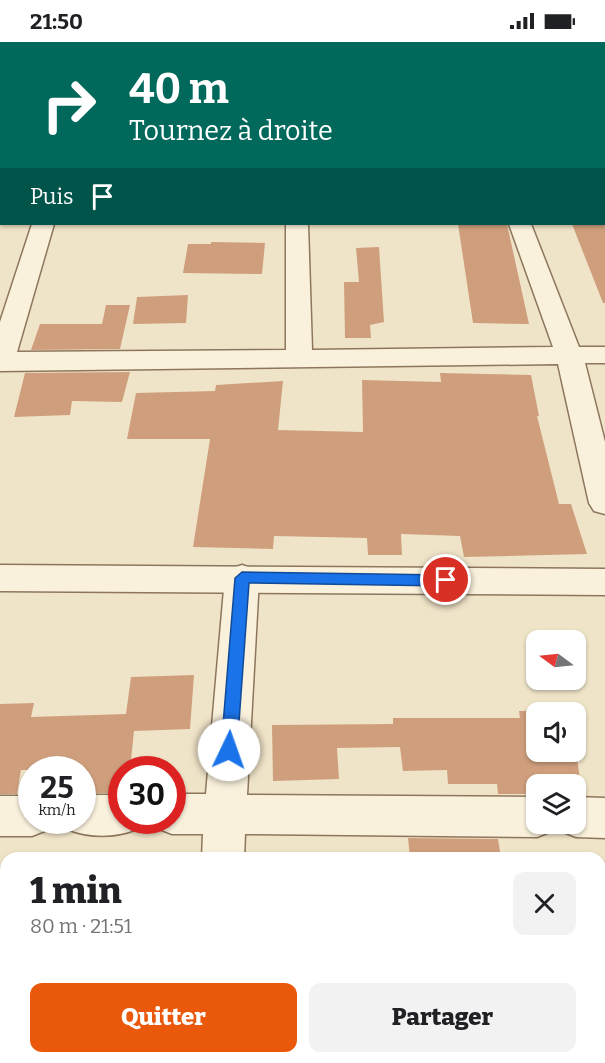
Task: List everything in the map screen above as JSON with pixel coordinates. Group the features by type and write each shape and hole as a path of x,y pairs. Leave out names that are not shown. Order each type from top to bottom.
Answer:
{"street":[{"path":"43,225 0,362 605,355"},
{"path":"297,225 299,359"},
{"path":"520,225 569,355 605,503"},
{"path":"0,578 605,582"},
{"path":"223,852 242,578"},
{"path":"186,814 526,817"},
{"path":"0,816 18,816"},
{"path":"586,817 605,818"}],"building":[{"path":"458,225 507,225 529,324 473,323"},
{"path":"572,225 605,225 605,303 603,303"},
{"path":"211,242 265,243 262,274 183,273 188,244 211,244"},
{"path":"379,247 384,322 370,325 371,338 345,338 344,282 359,282 356,248"},
{"path":"188,295 186,323 133,324 137,297"},
{"path":"106,305 130,305 120,349 31,350 40,324 102,324"},
{"path":"130,372 122,402 72,401 70,415 14,417 25,373"},
{"path":"440,373 531,375 539,416 537,416 559,504 571,504 587,554 464,557 460,536 401,534 402,555 368,555 367,538 274,536 273,549 193,547 210,439 127,439 136,393 215,391 216,385 283,381 278,430 363,432 362,380 441,382"},
{"path":"194,675 190,729 134,731 131,756 108,756 108,793 96,793 96,756 18,756 17,794 0,794 0,704 34,703 31,717 126,714 131,677"},
{"path":"519,711 526,711 526,762 577,762 579,774 526,774 526,794 498,794 497,784 448,784 447,770 403,771 400,747 337,748 339,779 273,781 272,725 393,724 393,718 520,718"},
{"path":"408,838 498,839 500,852 409,852"}],"route":[{"path":"229,750 242,578 446,580"}]}
